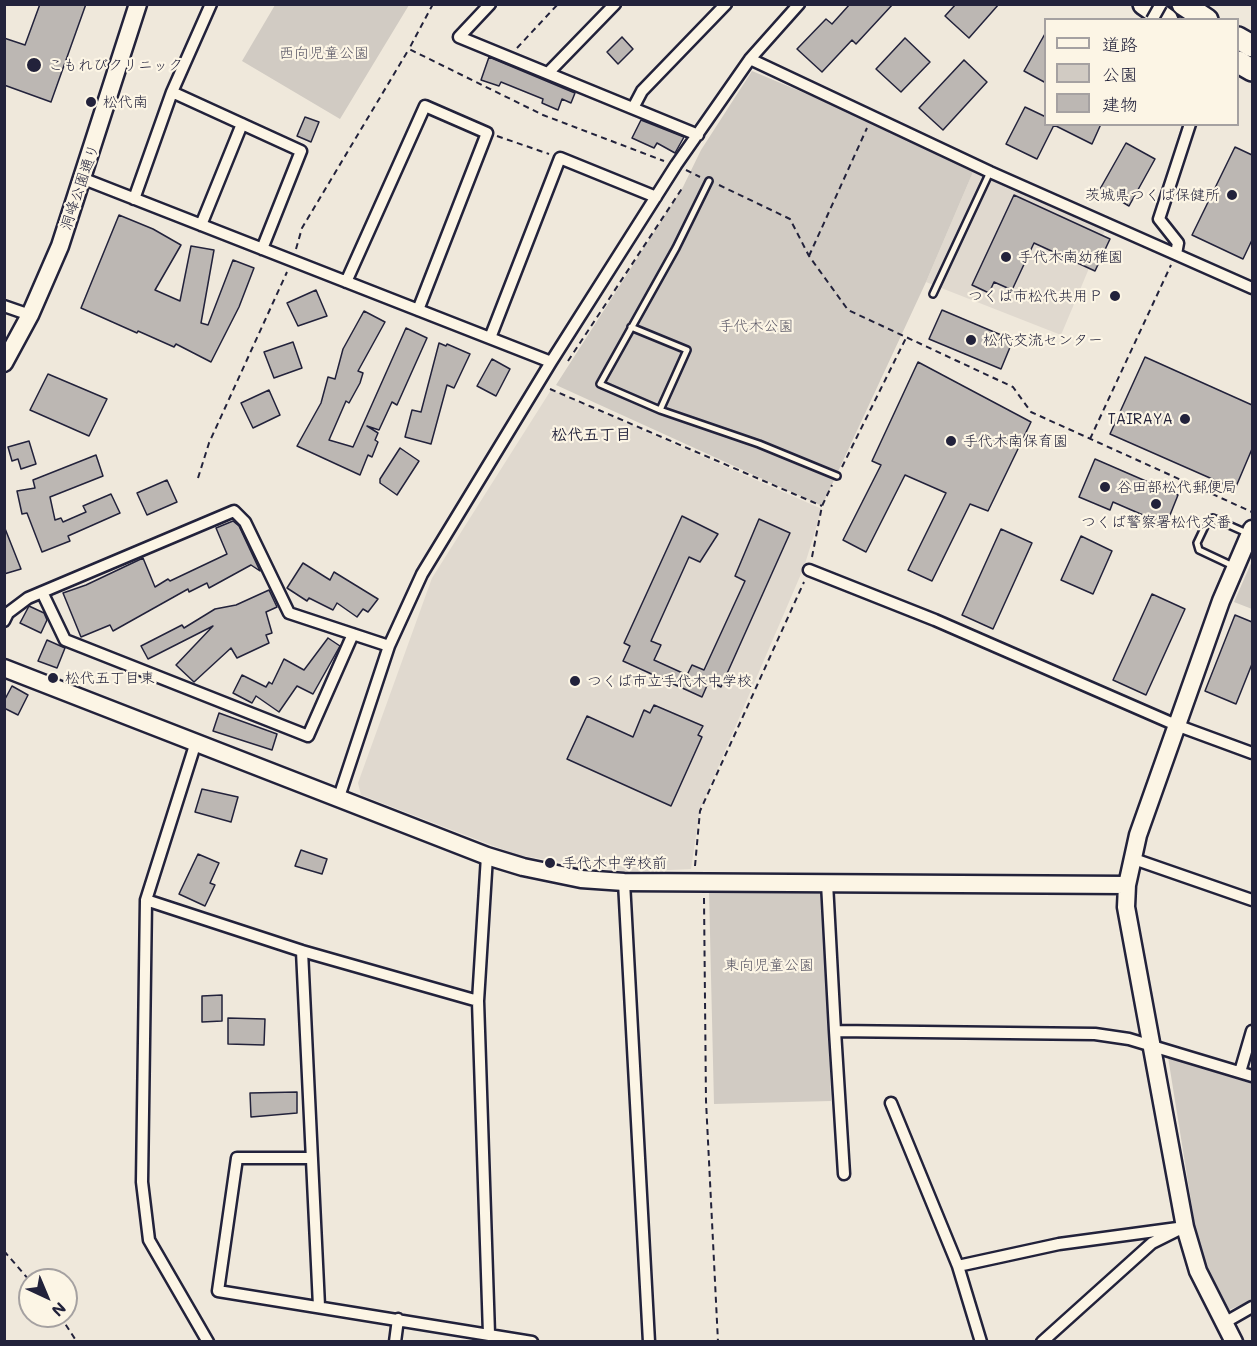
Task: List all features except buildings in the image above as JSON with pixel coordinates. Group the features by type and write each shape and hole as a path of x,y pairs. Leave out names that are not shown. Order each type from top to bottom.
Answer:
{"highway":[{"path":"1144,4 1164,18"},
{"path":"1183,4 1204,18"}],"street":[{"name":"洞峰公園通り","path":"4,363 30,315 56,256 84,179 138,4"},
{"path":"134,199 172,92 211,4"},
{"path":"490,4 459,37 698,135"},
{"path":"548,73 615,4"},
{"path":"633,108 642,91 726,4"},
{"path":"339,797 389,646 422,574 551,362 676,165 750,59 799,4"},
{"path":"1153,18 1161,4"},
{"path":"750,59 990,172 1252,288"},
{"path":"172,92 301,151 262,249"},
{"path":"346,282 424,106 487,133 418,310"},
{"path":"201,225 243,124"},
{"path":"1176,254 1178,243 1160,219 1189,126"},
{"path":"490,338 560,158 656,197"},
{"path":"84,179 551,362"},
{"path":"4,306 30,315"},
{"path":"4,621 8,613 28,598 234,511 245,522 289,613 389,646"},
{"path":"1234,1341 1198,1271 1185,1227 1129,926 1127,885 1131,858 1176,725 1251,531"},
{"path":"809,570 935,620 1176,725 1252,753"},
{"path":"42,592 65,640 308,736 353,634"},
{"path":"4,668 487,856 523,867 581,879 698,883 1127,885"},
{"path":"196,742 146,900 142,1182 149,1240 208,1341"},
{"path":"487,856 478,1001 489,1334"},
{"path":"1131,858 1252,900"},
{"path":"624,882 649,1341"},
{"path":"827,883 844,1174"},
{"path":"146,900 302,951 478,1001"},
{"path":"302,951 319,1306"},
{"path":"834,1031 1095,1034 1152,1046 1252,1076"},
{"path":"1240,1072 1252,1031"},
{"path":"891,1103 958,1266 981,1341"},
{"path":"312,1158 237,1158 218,1291 532,1341"},
{"path":"958,1266 1059,1244 1185,1227"},
{"path":"1042,1341 1152,1243 1185,1227"},
{"path":"1224,1323 1252,1307"},
{"path":"395,1341 398,1319"}],"lane":[{"path":"933,294 990,172"},
{"path":"709,181 600,384 660,410 759,444 837,476"},
{"path":"631,327 687,350 660,410"},
{"path":"1236,567 1198,550 1197,543 1207,522 1214,518 1251,531"}],"path":[{"path":"433,4 409,49 543,115 676,165 790,219 809,256 848,310 1013,387 1031,412 1252,512"},
{"path":"509,57 558,4"},
{"path":"809,256 873,116"},
{"path":"487,133 560,158"},
{"path":"562,370 683,186"},
{"path":"1090,439 1176,254"},
{"path":"718,1341 706,1101 707,994 698,883 700,811 809,570 822,506 906,338"},
{"path":"549,389 822,506"},
{"path":"4,1251 19,1268"},
{"path":"68,1328 77,1341"}],"shaded area":[{"path":"976,165 1108,223 1061,335 926,282"},
{"name":"つくば市立手代木中学校","path":"551,390 822,509 804,567 700,809 691,869 626,872 517,855 361,795 358,783 432,578"}],"green space":[{"name":"西向児童公園","path":"276,4 409,5 340,119 242,61"},
{"name":"手代木公園","path":"752,71 976,165 926,282 822,506 556,385 683,187 701,150"},
{"path":"1252,561 1252,609 1234,602"},
{"name":"東向児童公園","path":"825,888 831,1101 714,1104 709,891"},
{"path":"1168,1057 1252,1084 1252,1300 1227,1311 1200,1257"}],"place":[{"name":"こもれびクリニック","path":"34,65"},
{"name":"松代南","path":"91,102"},
{"name":"茨城県つくば保健所","path":"1232,195"},
{"name":"手代木南幼稚園","path":"1006,257"},
{"name":"つくば市松代共用Ｐ","path":"1115,296"},
{"name":"松代交流センター","path":"971,340"},
{"name":"TAIRAYA","path":"1185,419"},
{"name":"手代木南保育園","path":"951,441"},
{"name":"谷田部松代郵便局","path":"1105,487"},
{"name":"つくば警察署松代交番","path":"1156,504"},
{"name":"松代五丁目東","path":"53,678"},
{"name":"つくば市立手代木中学校","path":"575,681"},
{"name":"手代木中学校前","path":"550,863"}],"district":[{"name":"松代五丁目","path":"591,435"}]}
